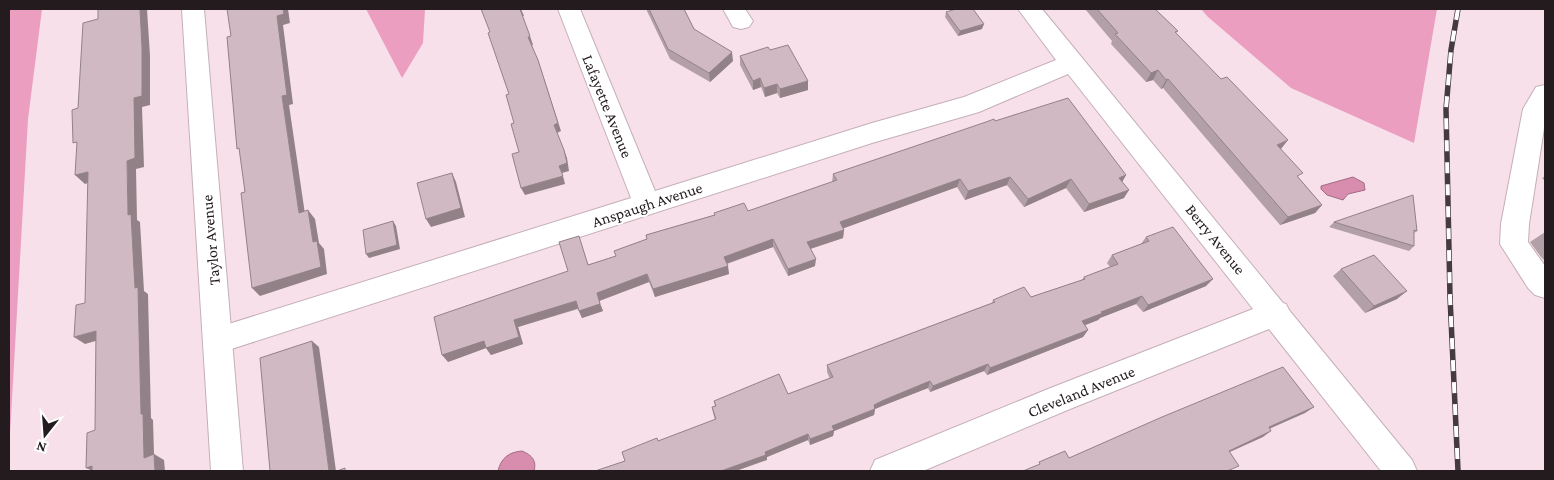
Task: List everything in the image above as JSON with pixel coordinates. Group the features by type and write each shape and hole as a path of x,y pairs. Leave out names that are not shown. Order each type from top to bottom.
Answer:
{"street":[{"name":"Taylor Avenue","path":"193,9 197,88 219,340 226,471"},
{"name":"Lafayette Avenue","path":"569,9 647,204"},
{"name":"Berry Avenue","path":"1029,9 1276,313 1401,471"},
{"name":"Anspaugh Avenue","path":"219,340 647,204 970,105 1072,63"},
{"path":"1545,94 1535,109 1515,224 1514,244 1545,286"},
{"name":"Cleveland Avenue","path":"886,471 1276,313"}],"shaded area":[{"path":"9,9 42,9 28,119 9,452"},
{"path":"366,9 425,9 423,43 402,78"},
{"path":"1201,9 1437,9 1414,143 1291,88"},
{"path":"1353,177 1364,183 1365,190 1348,194 1343,200 1327,195 1321,189 1321,186"},
{"path":"522,451 529,454 533,459 535,464 534,471 498,471 506,457"}],"building":[{"path":"98,9 140,9 142,96 134,98 135,158 127,161 128,215 131,214 135,288 138,287 144,458 154,454 155,471 92,471 92,466 86,468 87,433 95,430 96,331 74,337 76,305 85,303 88,172 75,175 77,142 73,143 72,110 78,108 83,23 98,19"},
{"path":"227,9 283,9 284,14 277,16 287,95 282,96 299,213 308,210 313,242 317,241 321,267 252,288 241,193 245,192 239,148 237,149 227,37 231,36"},
{"path":"481,9 520,9 558,123 554,125 567,163 559,166 563,176 521,188 512,154 519,152 511,124 514,123 506,95 509,94"},
{"path":"649,9 684,9 694,29 732,52 709,73 668,49"},
{"path":"956,9 973,9 984,24 960,31 946,12"},
{"path":"1097,9 1155,9 1178,31 1175,32 1221,79 1227,77 1288,140 1277,145 1303,173 1297,176 1322,205 1288,217 1168,79 1166,80 1158,70 1151,73 1115,34 1118,33"},
{"path":"788,45 808,81 780,89 777,84 764,88 760,78 753,81 740,56 768,47 770,50"},
{"path":"1068,98 1126,175 1119,178 1129,190 1089,204 1071,179 1028,199 1010,177 968,191 960,179 840,222 844,230 807,242 816,259 788,269 773,239 724,257 728,266 653,289 647,274 597,293 600,304 579,311 576,301 514,320 519,337 486,348 484,341 442,355 434,317 568,271 559,242 579,236 588,265 616,256 614,251 647,239 646,235 715,215 714,213 744,203 748,211 837,180 833,174 994,119 995,121"},
{"path":"452,173 461,208 426,219 417,183"},
{"path":"1413,195 1417,231 1414,230 1414,246 1334,222"},
{"path":"393,221 397,245 366,254 363,230"},
{"path":"1173,227 1213,279 1148,305 1142,296 1101,312 1103,313 1082,321 1088,330 990,368 988,364 933,386 930,381 874,405 875,409 832,426 834,430 810,439 808,434 765,452 766,455 721,471 595,471 625,461 622,452 657,438 658,441 716,419 712,407 716,406 714,401 779,374 788,394 833,377 827,365 995,302 993,300 1024,287 1031,297 1085,279 1084,277 1118,264 1112,255 1149,241 1146,237"},
{"path":"1374,255 1407,291 1374,306 1341,269"},
{"path":"312,341 329,471 270,471 260,358"},
{"path":"1283,367 1314,407 1269,427 1271,431 1229,451 1239,466 1227,471 1023,471 1065,451 1069,458"}],"railway":[{"path":"1458,9 1451,50 1446,109 1450,297 1458,471"}]}
